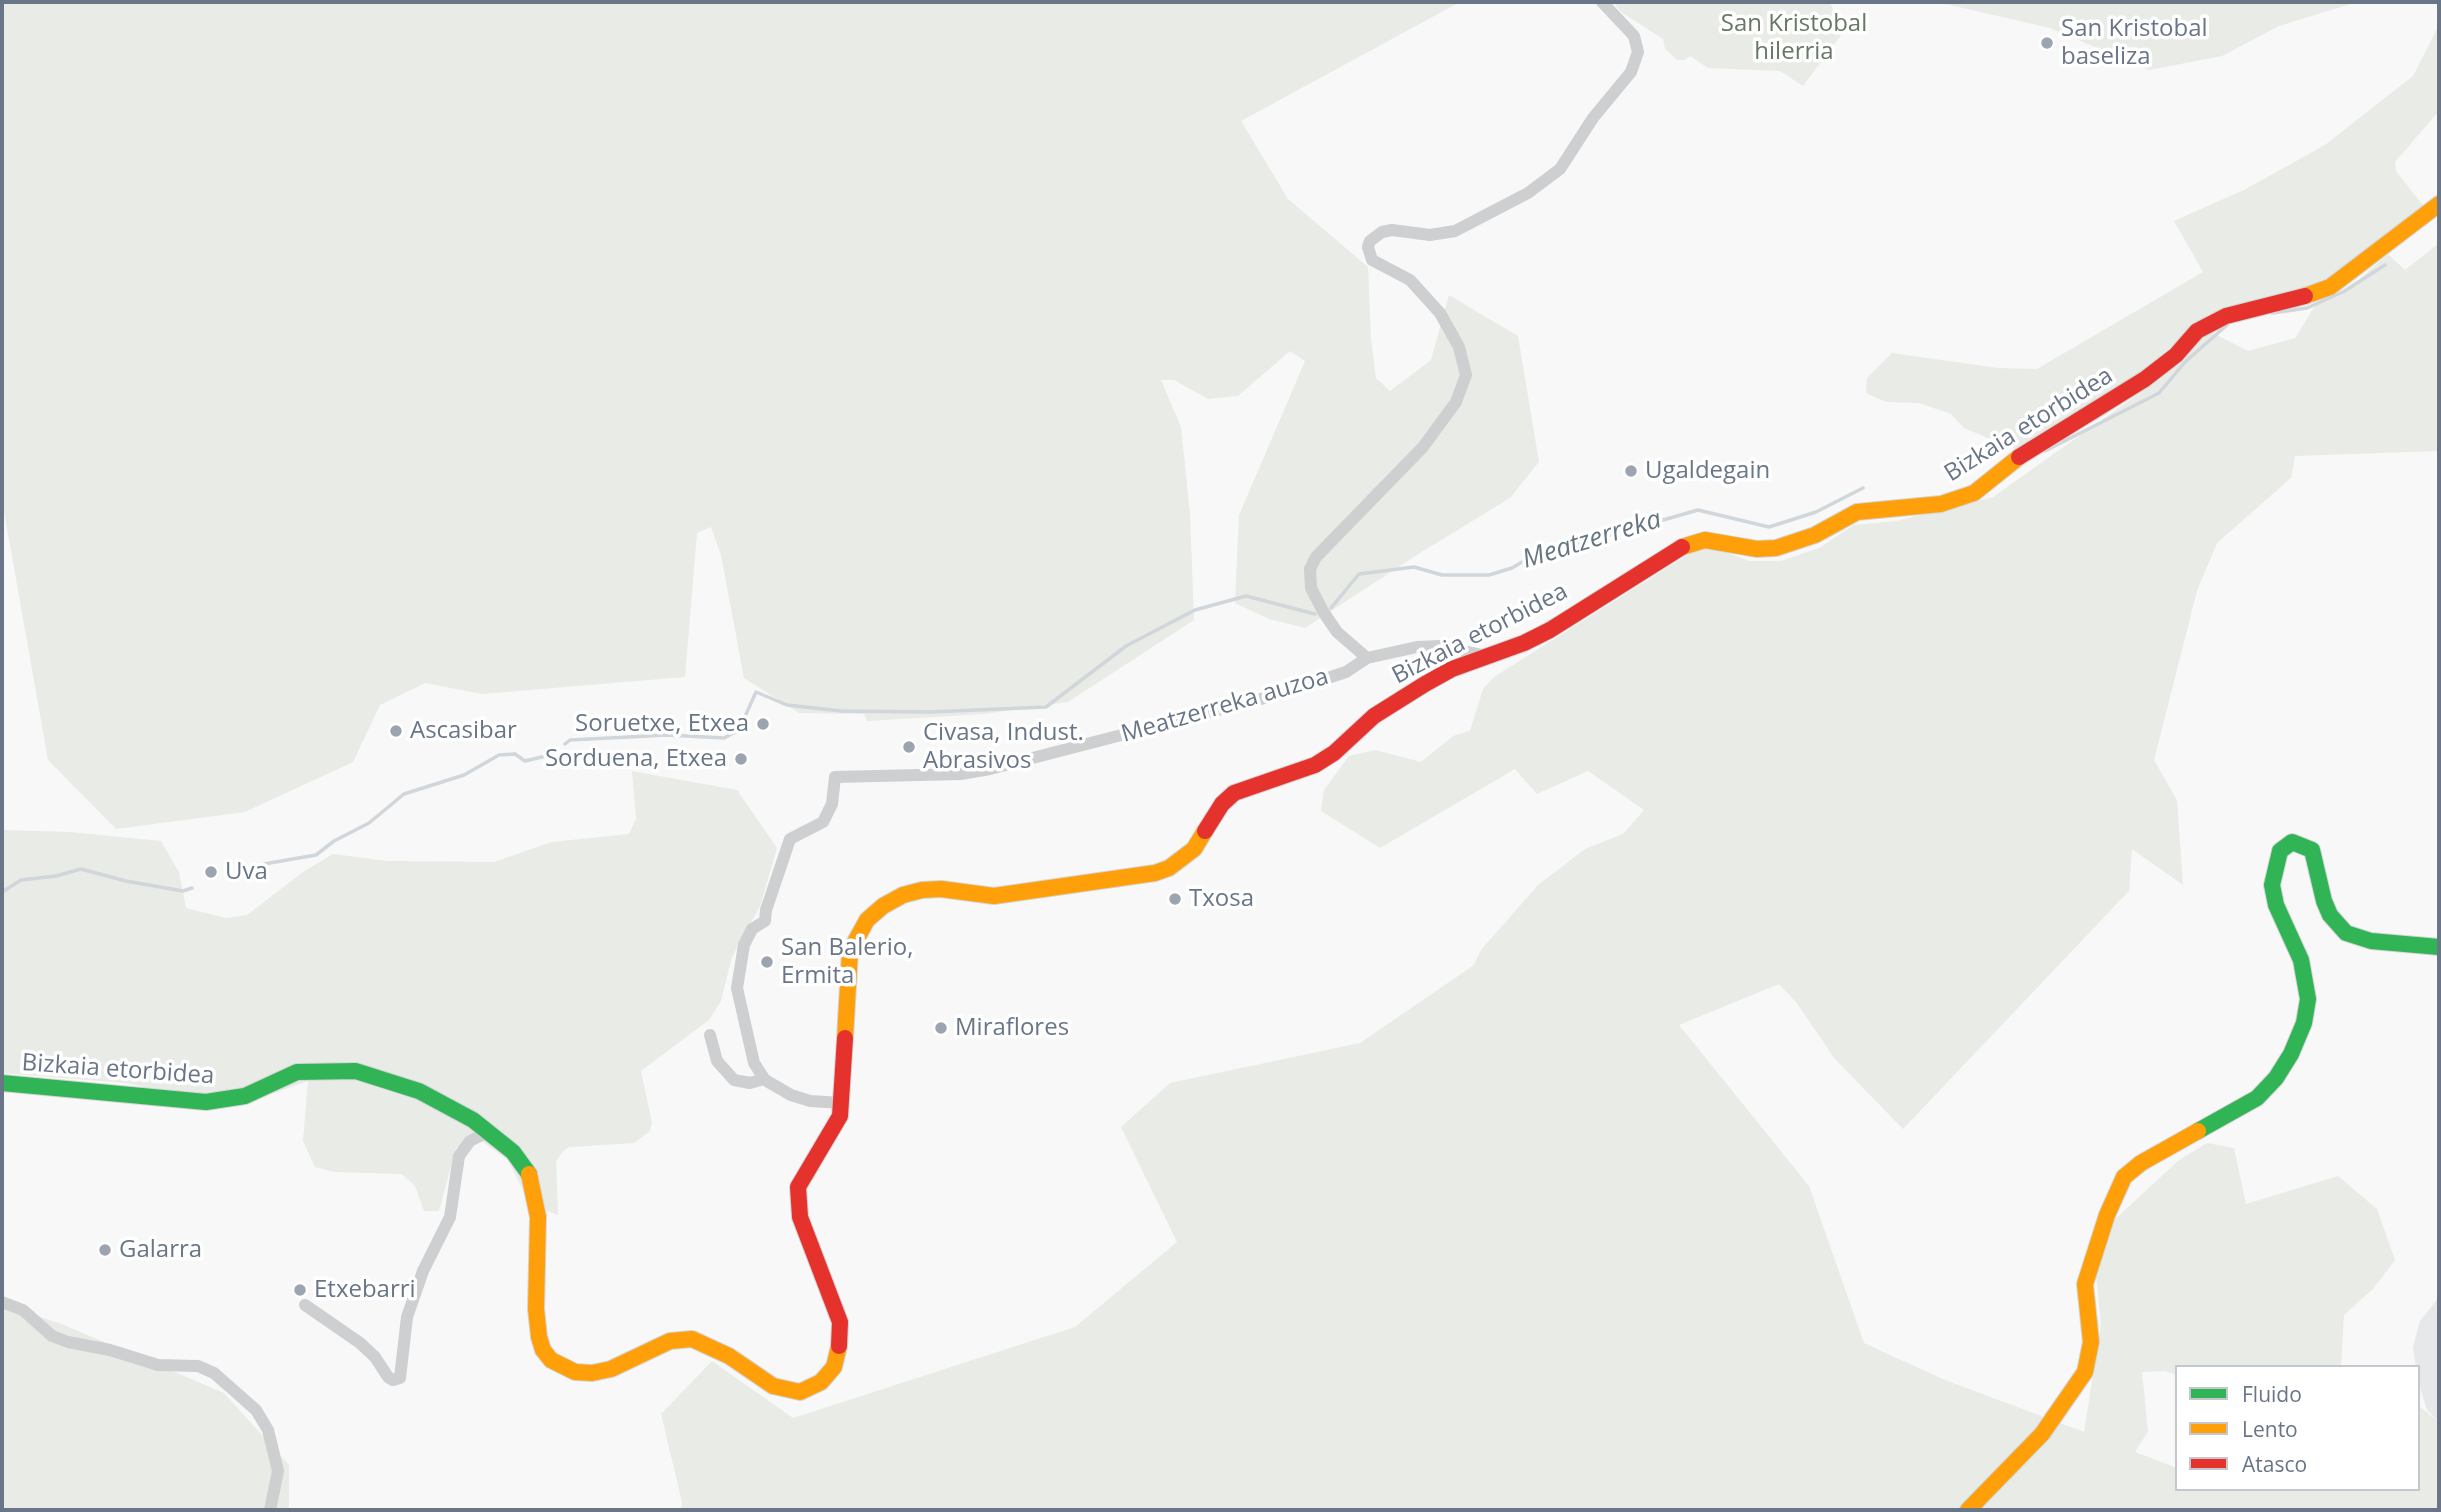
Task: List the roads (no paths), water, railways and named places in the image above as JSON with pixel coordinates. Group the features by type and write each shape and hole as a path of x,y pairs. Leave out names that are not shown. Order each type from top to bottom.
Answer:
{"street":[{"name":"Meatzerreka auzoa","path":"1367,658 1337,632 1324,613 1311,588 1311,567 1316,557 1423,447 1456,402 1466,375 1459,347 1440,313 1410,280 1372,260 1368,247 1370,241 1382,232 1392,230 1430,235 1455,231 1528,193 1560,169 1593,118 1631,72 1638,51 1634,36 1602,2"},
{"name":"Bizkaia etorbidea","path":"2,1083 206,1102 245,1096 297,1072 356,1071 419,1091 473,1120 513,1152 528,1171 536,1197 538,1217 536,1309 543,1350 551,1360 575,1372 592,1373 611,1369 670,1341 692,1339 729,1356 772,1386 800,1392 821,1382 834,1367 842,1336 840,1322 806,1235 797,1202 797,1187 840,1116 850,951 867,920 883,906 903,895 922,890 941,889 994,896 1155,873 1169,868 1194,849 1222,804 1234,793 1315,765 1335,753 1391,705 1452,669 1550,630 1690,542 1705,540 1757,549 1776,548 1815,535 1857,512 1941,504 1974,493 2024,453 2145,379 2176,355 2197,331 2226,316 2298,299 2330,287 2439,204"},
{"name":"Meatzerreka auzoa","path":"764,1079 754,1063 738,1004 737,988 744,945 752,929 765,921 766,910 790,839 823,822 832,804 835,776 961,774 990,769 1300,688 1346,672 1367,658 1431,645 1487,656"},
{"path":"1968,1510 2042,1434 2085,1372 2091,1342 2085,1284 2088,1268 2124,1177 2158,1153 2257,1098 2276,1078 2291,1054 2304,1023 2308,999 2301,960 2276,905 2272,885 2280,851 2292,842 2312,850 2324,901 2330,915 2346,933 2371,941 2439,947"},
{"path":"710,1035 717,1061 734,1080 750,1083 764,1079 791,1095 810,1101 842,1103"},
{"path":"305,1305 365,1347 388,1377 393,1380 400,1378 409,1310 425,1265 450,1217 459,1156 470,1141 488,1132"},
{"path":"2,1302 23,1310 52,1336 68,1342 110,1350 158,1365 198,1366 214,1373 256,1410 268,1430 278,1471 270,1510"}],"waterway":[{"name":"Meatzerreka","path":"2272,313 2307,308 2343,292 2385,265"},
{"name":"Meatzerreka","path":"2045,451 2159,393 2185,362 2227,325"},
{"name":"Meatzerreka","path":"1331,608 1359,574 1414,567 1442,575 1489,575 1512,568 1540,551 1583,543 1698,510 1769,527 1816,512 1863,488"},
{"name":"Meatzerreka","path":"565,744 570,740 667,735 724,738 739,730 756,692 787,705 841,711 930,712 1046,707 1126,646 1195,610 1246,596 1315,614"},
{"name":"Meatzerreka","path":"264,864 316,855 334,841 369,823 404,794 464,775 499,755 515,754 525,761 546,756"},
{"name":"Meatzerreka","path":"2,892 21,880 56,876 81,869 126,881 183,891 192,888"}],"place":[{"name":"San Kristobal baseliza","path":"2047,43"},
{"name":"Ugaldegain","path":"1631,471"},
{"name":"Soruetxe, Etxea","path":"763,724"},
{"name":"Ascasibar","path":"396,731"},
{"name":"Civasa, Indust. Abrasivos","path":"909,747"},
{"name":"Sorduena, Etxea","path":"741,759"},
{"name":"Uva","path":"211,872"},
{"name":"Txosa","path":"1175,899"},
{"name":"San Balerio, Ermita","path":"767,962"},
{"name":"Miraflores","path":"941,1028"},
{"name":"Galarra","path":"105,1250"},
{"name":"Etxebarri","path":"300,1290"}],"park label":[{"name":"San Kristobal hilerria","path":"1794,38"}]}
